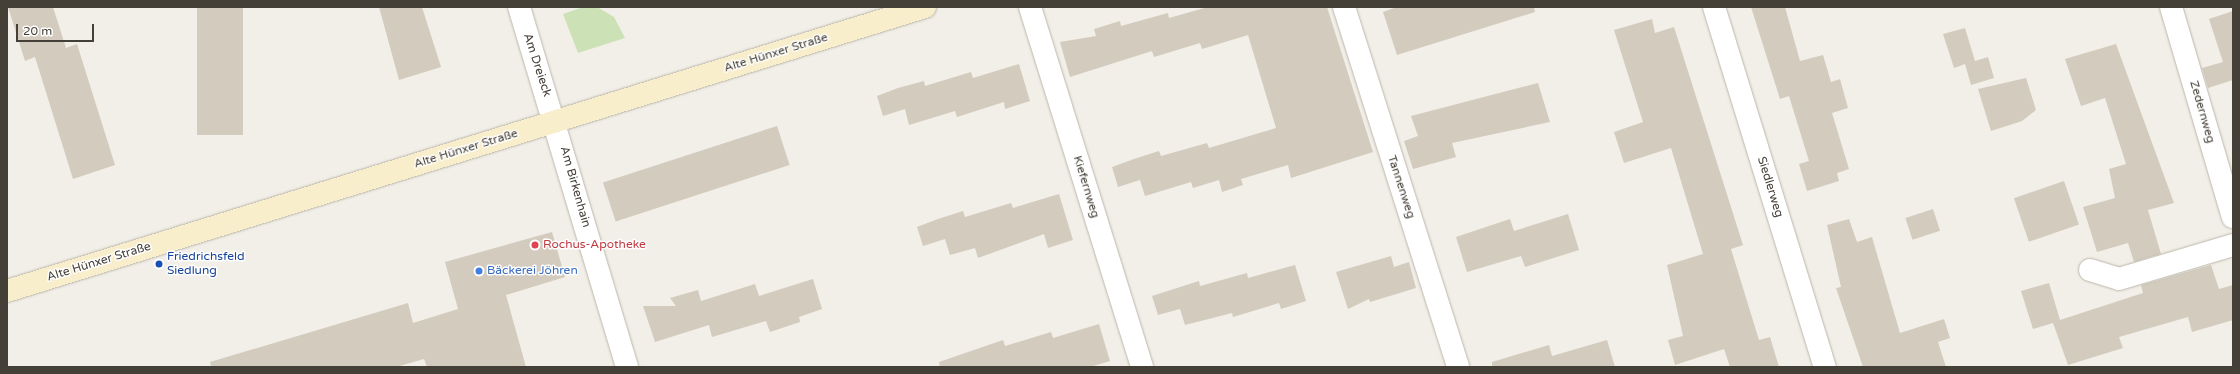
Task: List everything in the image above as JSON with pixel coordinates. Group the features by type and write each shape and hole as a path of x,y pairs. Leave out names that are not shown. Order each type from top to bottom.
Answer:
{"street":[{"name":"Am Dreieck","path":"519,7 556,122"},
{"name":"Alte Hünxer Straße","path":"7,291 925,7"},
{"name":"Kiefernweg","path":"1030,7 1142,367"},
{"name":"Tannenweg","path":"1344,7 1458,367"},
{"name":"Siedlerweg","path":"1714,7 1825,367"},
{"name":"Zedernweg","path":"2170,7 2233,217"},
{"name":"Am Birkenhain","path":"556,122 627,367"},
{"path":"2090,270 2119,278 2233,244"}],"green space":[{"path":"583,7 597,7 614,17 625,38 578,53 563,14"}],"building":[{"path":"8,7 53,7 66,48 77,44 115,165 73,179 35,57 25,61"},
{"path":"197,7 243,7 243,135 197,135"},
{"path":"379,7 422,7 441,67 399,80"},
{"path":"1208,7 1327,7 1373,152 1291,178 1288,165 1241,179 1243,185 1222,192 1219,180 1193,188 1191,182 1145,196 1140,180 1118,187 1112,167 1159,151 1161,156 1207,143 1209,148 1276,128 1248,35 1202,49 1200,43 1154,57 1152,51 1070,77 1060,42 1096,36 1094,29 1120,21 1121,26 1168,13 1169,18"},
{"path":"1397,7 1534,7 1535,12 1397,55 1383,12"},
{"path":"1751,7 1785,7 1800,61 1823,55 1831,82 1840,79 1848,108 1832,113 1849,169 1837,173 1839,181 1807,191 1799,164 1809,161 1789,96 1780,99"},
{"path":"2233,11 2233,80 2208,88 2202,68 2223,62 2209,19"},
{"path":"1652,19 1655,33 1674,27 1743,245 1731,249 1759,340 1770,337 1779,367 1730,367 1724,349 1675,365 1668,340 1683,336 1667,265 1703,254 1671,148 1624,163 1614,132 1643,122 1614,30"},
{"path":"1965,28 1975,61 1988,57 1994,78 1971,85 1965,64 1954,68 1943,34"},
{"path":"2116,44 2174,203 2148,210 2161,254 2134,262 2128,243 2097,252 2083,207 2115,198 2109,169 2126,164 2105,98 2081,106 2065,59"},
{"path":"1019,64 1030,101 1005,109 1004,102 957,117 955,111 909,125 905,109 883,116 877,96 898,88 924,81 925,86 971,72 973,78"},
{"path":"2026,78 2036,110 2022,121 1991,131 1978,89"},
{"path":"1538,83 1550,122 1452,143 1456,157 1413,169 1404,141 1418,136 1411,116"},
{"path":"777,126 790,165 616,222 603,183"},
{"path":"2064,181 2079,224 2029,242 2014,198"},
{"path":"1059,194 1073,240 1048,248 1044,234 978,258 975,248 950,255 945,239 923,246 917,227 963,211 965,217 1011,203 1013,208"},
{"path":"1933,209 1940,231 1913,240 1905,218"},
{"path":"1568,214 1579,250 1525,267 1521,256 1467,272 1456,237 1510,219 1514,231"},
{"path":"1849,219 1857,242 1872,237 1900,333 1944,319 1950,338 1938,342 1946,367 1863,367 1836,288 1841,287 1827,225"},
{"path":"552,232 565,277 506,295 526,367 427,367 424,359 396,367 211,367 210,362 408,303 413,323 458,309 445,262"},
{"path":"1391,256 1394,267 1409,262 1416,288 1370,302 1369,299 1348,309 1336,272"},
{"path":"1295,265 1306,301 1281,309 1279,303 1233,317 1232,313 1185,325 1180,309 1158,315 1152,296 1199,281 1200,286 1247,273 1248,278"},
{"path":"2211,265 2219,289 2233,285 2233,320 2192,332 2188,317 2119,337 2123,348 2068,365 2053,323 2033,329 2021,291 2049,283 2060,320 2143,293 2141,285"},
{"path":"813,279 822,309 799,317 800,322 770,332 766,321 712,337 709,325 655,342 643,306 676,306 670,298 698,290 701,301 755,284 759,296"},
{"path":"1099,324 1110,361 1090,367 940,367 939,362 1003,340 1005,346 1051,332 1053,338"},
{"path":"1607,340 1615,367 1492,367 1492,362 1549,345 1552,356"}],"place":[{"name":"Rochus-Apotheke","path":"535,245"},
{"name":"Friedrichsfeld Siedlung","path":"159,264"},
{"name":"Bäckerei Jöhren","path":"479,271"}]}
